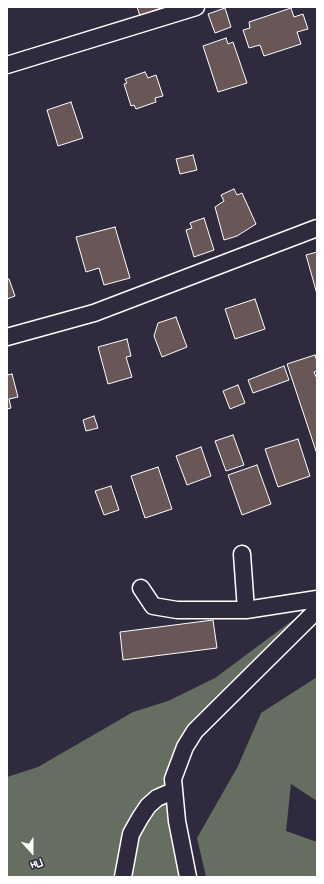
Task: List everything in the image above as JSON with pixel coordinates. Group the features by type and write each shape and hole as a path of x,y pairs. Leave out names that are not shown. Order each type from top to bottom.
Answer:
{"street":[{"path":"7,65 196,7"},
{"path":"7,337 94,313 317,228"},
{"path":"242,554 246,610"},
{"path":"141,588 153,606 177,610 246,610 317,600"},
{"path":"188,877 173,791 173,780 185,747 195,731 317,610"},
{"path":"123,877 131,834 140,818 148,806 158,798 173,791"}],"green space":[{"path":"293,620 301,620 184,737 164,779 181,877 7,877 7,777 38,767 133,712 168,701 215,678"},
{"path":"317,677 317,801 291,784 286,831 317,842 317,877 206,877 197,838 238,766 261,713"}],"building":[{"path":"137,7 161,7 161,8 140,16"},
{"path":"225,8 231,27 215,33 208,14"},
{"path":"291,8 294,17 303,14 308,29 297,32 301,44 264,56 260,45 249,48 243,30 250,28 249,22"},
{"path":"226,38 228,44 233,42 247,83 218,92 203,46"},
{"path":"145,72 148,78 156,75 163,96 155,98 156,102 136,109 134,105 131,106 124,84 127,83 125,79"},
{"path":"71,102 83,138 58,146 47,110"},
{"path":"193,155 197,170 180,174 176,159"},
{"path":"234,189 237,195 242,193 256,224 237,236 224,240 215,207 224,201 221,195"},
{"path":"204,218 214,250 194,257 186,230 192,228 190,223"},
{"path":"115,227 130,278 104,285 99,268 86,272 76,237"},
{"path":"317,252 317,294 306,255"},
{"path":"7,279 9,279 15,296 7,299"},
{"path":"255,299 265,329 235,339 225,309"},
{"path":"176,317 187,347 162,357 154,336 158,323"},
{"path":"127,339 131,356 126,357 132,377 108,384 98,347"},
{"path":"315,355 317,361 317,371 314,372 317,379 317,454 287,364"},
{"path":"284,366 289,380 253,393 248,380"},
{"path":"12,374 18,397 9,399 11,408 7,409 7,375"},
{"path":"238,385 245,403 230,409 223,391"},
{"path":"94,416 98,428 86,431 83,420"},
{"path":"233,435 244,465 226,471 215,441"},
{"path":"298,439 310,476 278,487 265,449"},
{"path":"201,447 211,476 187,485 176,456"},
{"path":"257,465 271,504 242,515 228,475"},
{"path":"158,467 172,509 145,518 131,476"},
{"path":"111,486 119,510 104,515 95,491"},
{"path":"213,620 217,648 123,660 120,632"}]}
